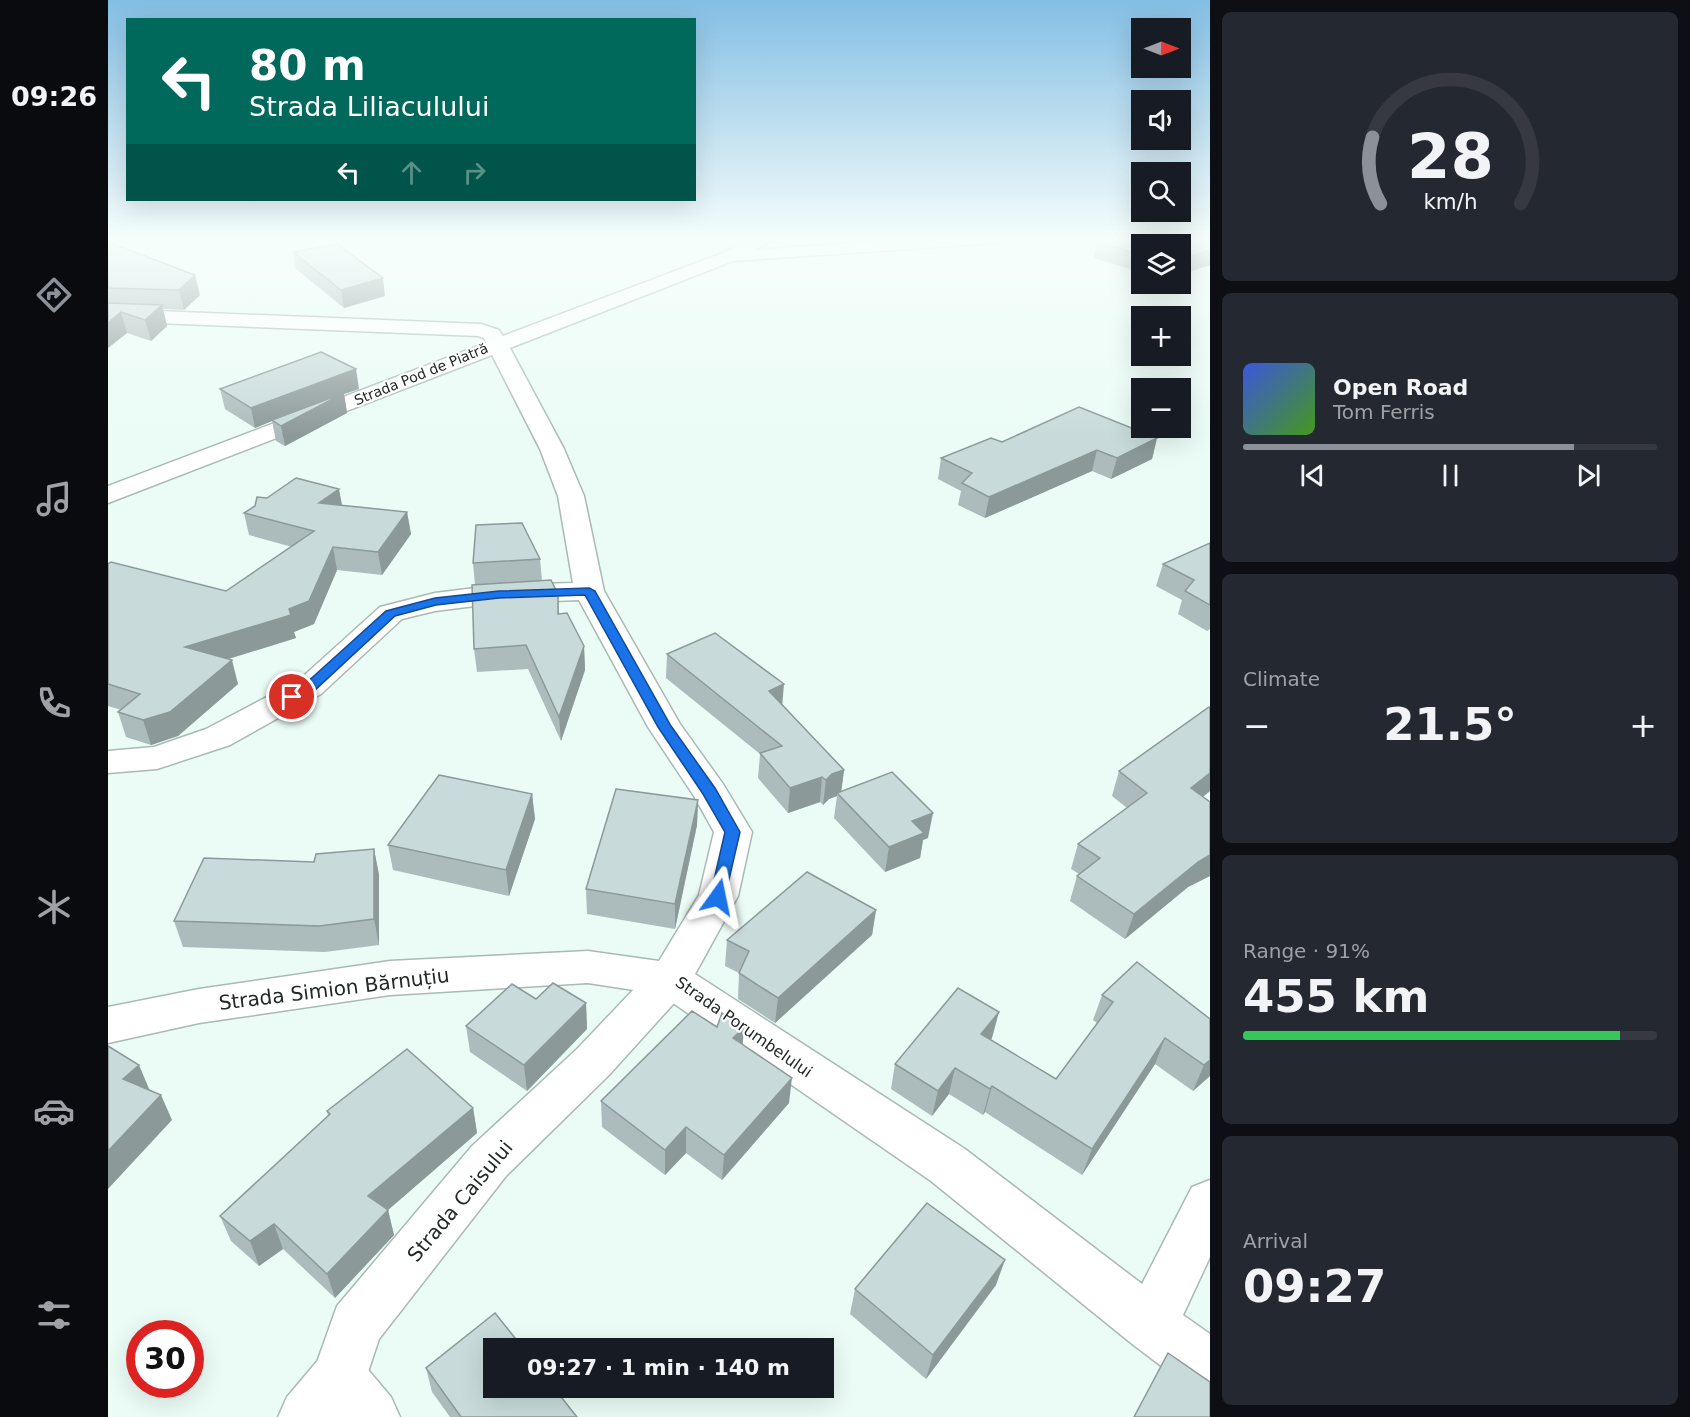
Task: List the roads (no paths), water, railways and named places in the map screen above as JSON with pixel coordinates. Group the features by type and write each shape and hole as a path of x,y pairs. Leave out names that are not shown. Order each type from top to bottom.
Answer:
{"street":[{"name":"Strada Pod de Piatră","path":"108,495 604,304"},
{"path":"108,315 481,330 492,334 498,344"},
{"name":"Strada Porumbelului","path":"498,344 552,449 571,496 589,591 665,727 710,792 733,832 718,897 670,980 948,1165 1150,1324 1210,1368"},
{"path":"108,762 157,758 218,738 310,687 391,614 435,602 499,594 589,591"},
{"name":"Strada Simion Bărnuțiu","path":"108,1025 199,1006 390,978 588,967 670,980"},
{"name":"Strada Caisului","path":"339,1404 357,1325 489,1161 593,1062 670,980"},
{"path":"1150,1324 1210,1203"}]}
